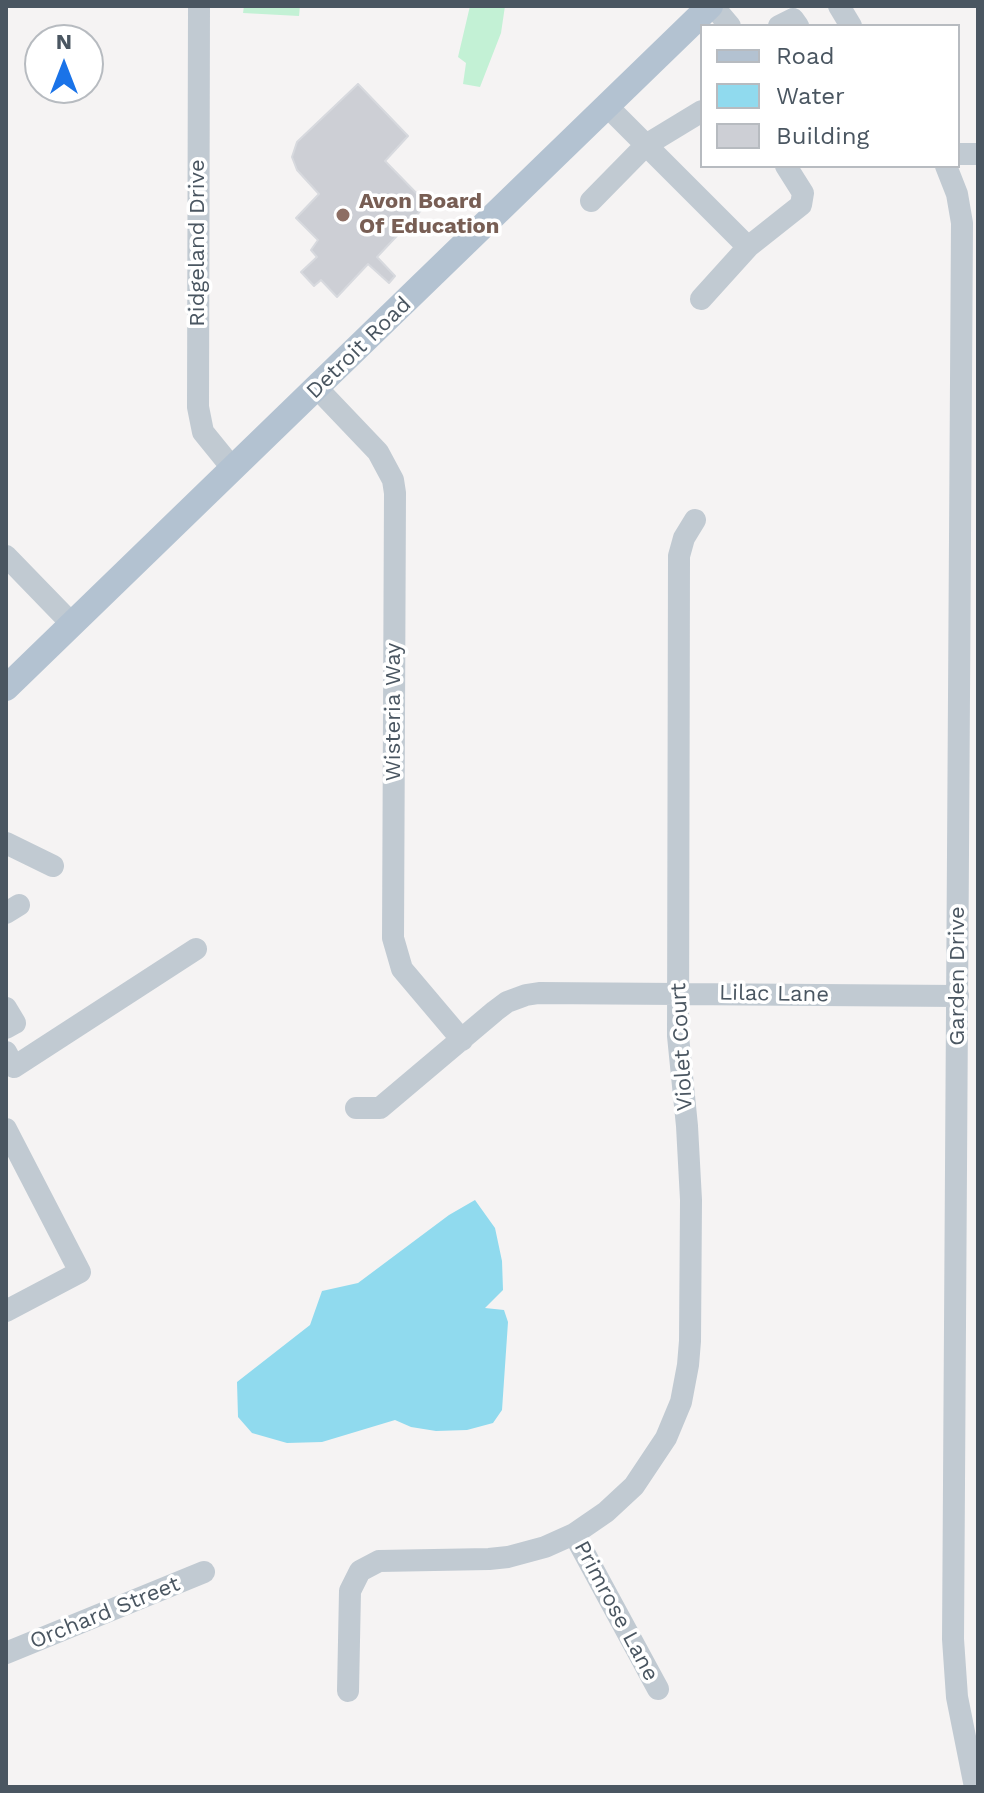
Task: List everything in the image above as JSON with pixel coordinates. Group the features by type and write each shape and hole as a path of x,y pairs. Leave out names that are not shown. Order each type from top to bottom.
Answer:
{"main road":[{"name":"Detroit Road","path":"700,24 711,6"},
{"name":"Detroit Road","path":"6,688 608,107 696,31"}],"street":[{"name":"Ridgeland Drive","path":"199,6 198,407 203,432 233,469"},
{"path":"711,6 728,24"},
{"path":"839,6 850,24"},
{"path":"608,107 748,247"},
{"path":"591,201 646,145 700,112"},
{"path":"701,299 748,247 801,205 803,193 787,168"},
{"name":"Garden Drive","path":"947,168 957,194 962,223 964,1004 953,1650 957,1697 975,1787"},
{"name":"Wisteria Way","path":"317,388 378,452 393,480 393,938 402,969 462,1040"},
{"name":"Violet Court","path":"348,1691 350,1591 360,1571 379,1561 508,1557 545,1547 574,1534 613,1506 646,1471 670,1430 685,1384 690,1341 691,1200 678,1036 679,556 684,538 695,520"},
{"path":"6,556 72,624"},
{"path":"6,843 53,866"},
{"path":"6,1052 14,1067 196,949"},
{"name":"Lilac Lane","path":"356,1108 380,1108 507,1002 526,995 678,993 964,1004"},
{"path":"6,1008 15,1023 6,1028"},
{"path":"6,1129 80,1272 6,1311"},
{"name":"Primrose Lane","path":"574,1534 658,1689"},
{"name":"Orchard Street","path":"6,1653 204,1572"}],"green space":[{"path":"244,6 300,6 299,16 243,13"},
{"path":"470,6 505,6 501,33 480,87 463,84 466,63 458,57"}],"water":[{"path":"475,1200 495,1228 502,1261 503,1290 485,1308 504,1310 508,1322 502,1410 493,1423 467,1430 436,1431 411,1427 395,1420 322,1442 287,1443 252,1433 238,1417 237,1382 310,1325 322,1291 358,1283 449,1215"}],"building":[{"path":"358,84 408,136 385,161 427,204 377,257 395,276 389,283 368,264 337,297 321,280 314,286 301,272 317,257 311,250 318,240 296,218 319,194 297,170 292,157 297,142"}],"place":[{"name":"Avon Board Of Education","path":"343,215"}]}
